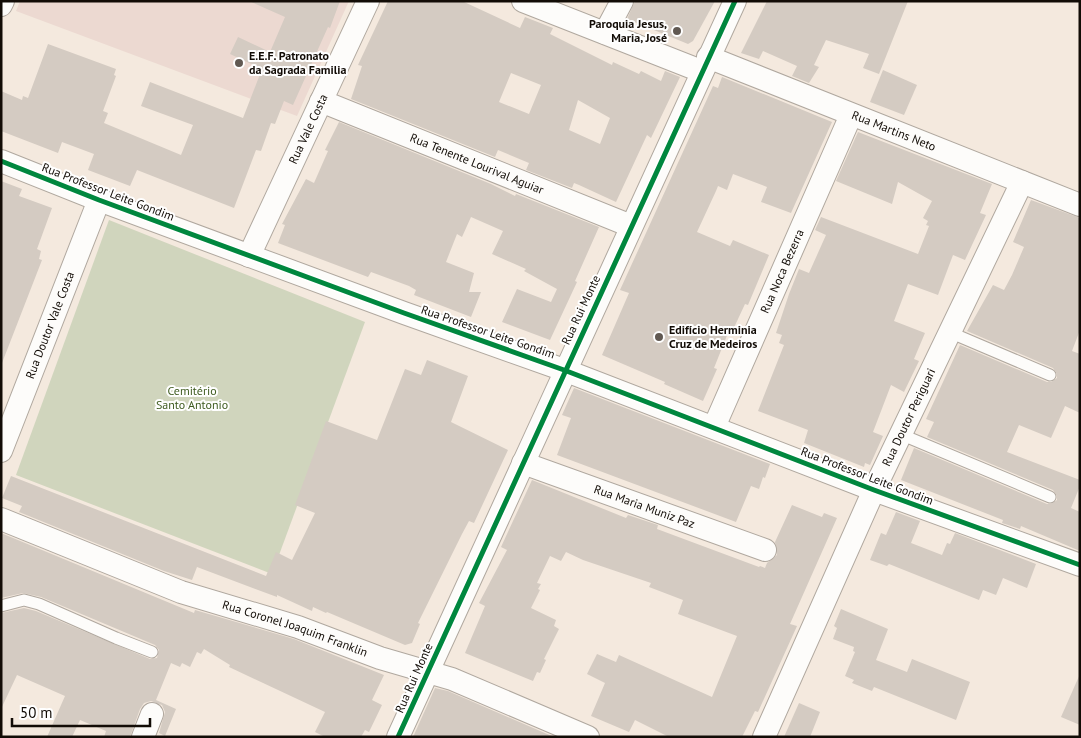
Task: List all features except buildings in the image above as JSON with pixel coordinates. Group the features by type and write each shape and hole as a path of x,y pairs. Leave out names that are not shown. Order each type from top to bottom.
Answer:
{"street":[{"name":"Rua Vale Costa","path":"249,256 368,1"},
{"name":"Rua Martins Neto","path":"523,1 605,33 705,64 851,115 1080,205"},
{"path":"605,33 622,1"},
{"name":"Rua Rui Monte","path":"398,737 564,370 735,1"},
{"name":"Rua Tenente Lourival Aguiar","path":"321,102 630,226"},
{"name":"Rua Noca Bezerra","path":"714,428 851,115"},
{"name":"Rua Professor Leite Gondim","path":"1,161 249,256 564,370 874,490 1080,566"},
{"name":"Rua Doutor Periguari","path":"764,737 900,434 1022,182"},
{"name":"Rua Doutor Vale Costa","path":"1,451 99,200"},
{"name":"Rua Maria Muniz Paz","path":"522,463 765,550"},
{"name":"Rua Coronel Joaquim Franklin","path":"1,519 181,592 298,627 380,658 472,686 588,737"},
{"path":"143,737 152,714"}],"lane":[{"path":"949,332 1050,375"},
{"path":"900,434 1050,497"},
{"path":"1,606 24,600 39,604 152,652"}],"shaded area":[{"name":"E.E.F. Patronato da Sagrada Familia","path":"20,1 349,1 297,116 16,11"}],"green space":[{"name":"Cemitério Santo Antonio","path":"109,220 365,322 272,574 16,475"}],"cycle path":[{"path":"398,737 735,1"},
{"path":"1,161 99,200 564,370 874,490 1080,565"}],"place":[{"name":"Paroquia Jesus, Maria, José","path":"677,31"},
{"name":"E.E.F. Patronato da Sagrada Familia","path":"239,63"},
{"name":"Edifício Herminia Cruz de Medeiros","path":"659,337"}]}
